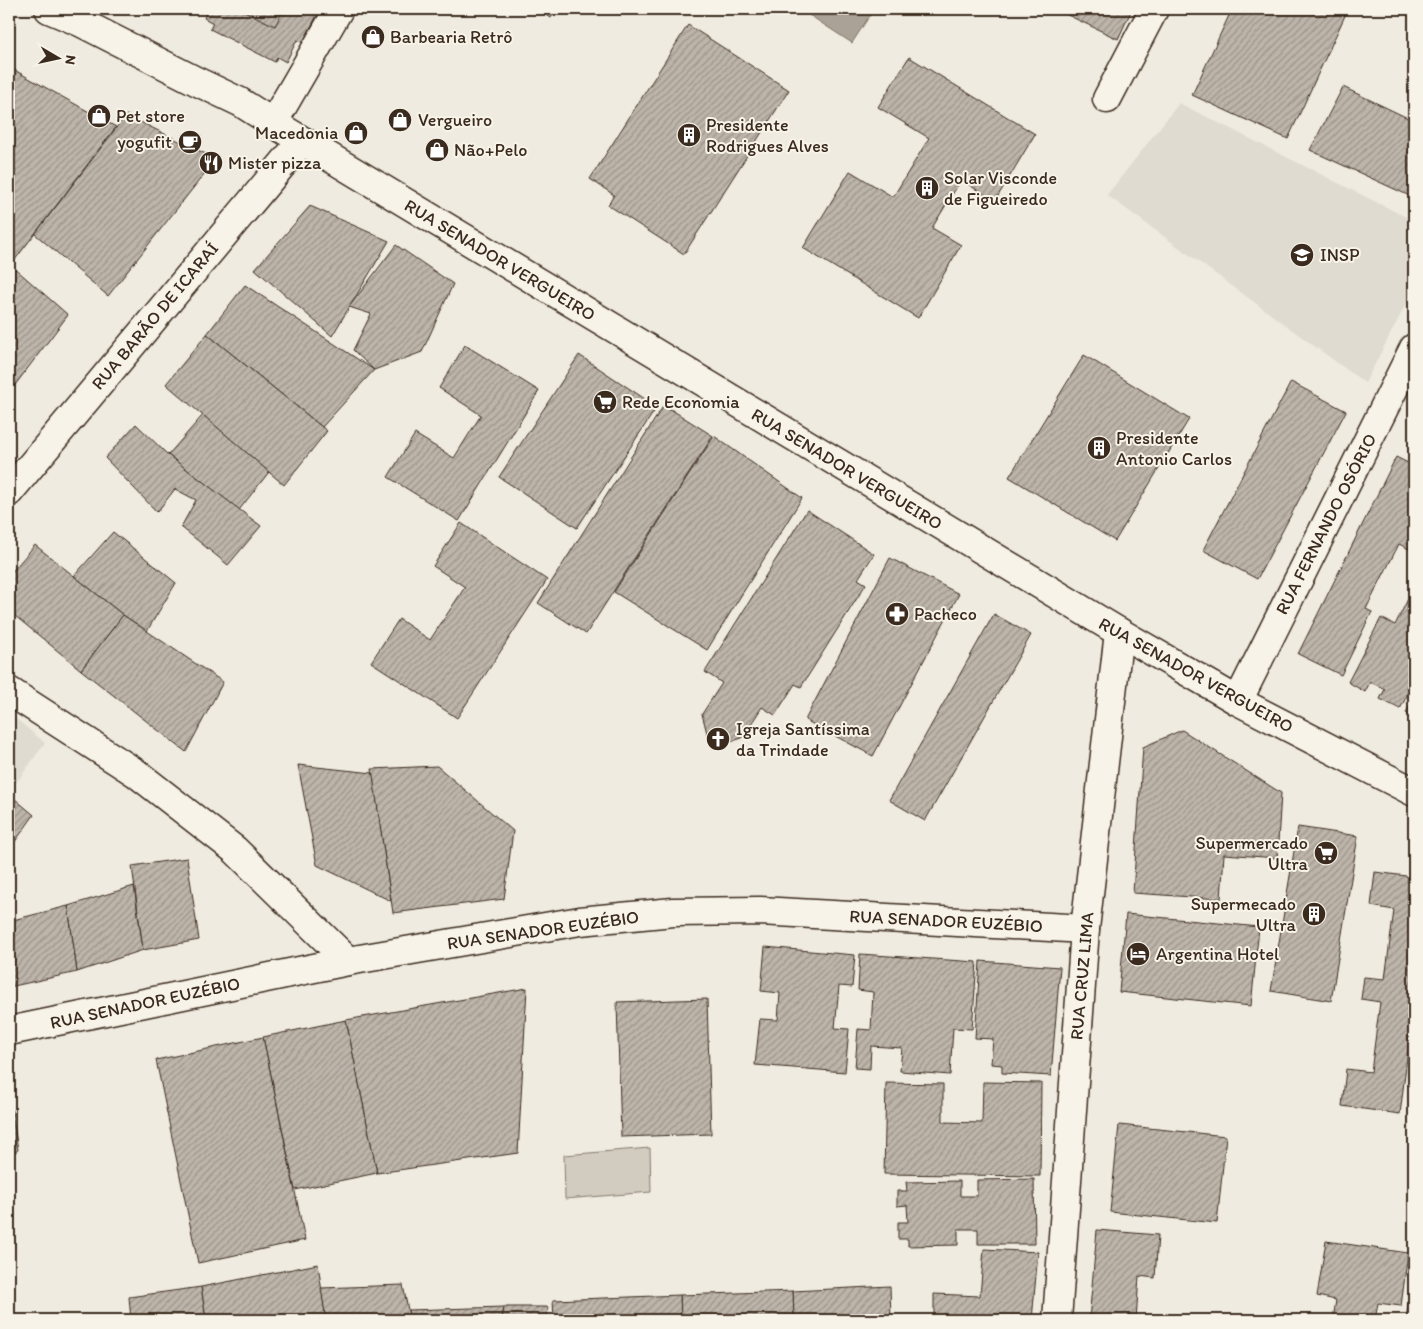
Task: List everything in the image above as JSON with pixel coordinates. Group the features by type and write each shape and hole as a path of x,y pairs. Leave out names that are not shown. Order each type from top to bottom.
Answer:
{"street":[{"name":"RUA SENADOR VERGUEIRO","path":"49,9 80,22 240,102 1119,632 1238,701 1414,792"},
{"path":"273,123 339,9"},
{"path":"1107,98 1154,9"},
{"name":"RUA BARÃO DE ICARAÍ","path":"9,492 302,141"},
{"name":"RUA FERNANDO OSÓRIO","path":"1238,701 1414,348"},
{"name":"RUA CRUZ LIMA","path":"1057,1320 1085,929 1119,632"},
{"path":"9,692 136,773 235,850 348,960"},
{"name":"RUA SENADOR EUZÉBIO","path":"9,1031 348,960 580,921 673,912 760,911 1085,929"}],"shaded area":[{"path":"800,9 874,9 852,43"},
{"name":"INSP","path":"1179,103 1414,221 1414,289 1365,383 1107,195"},
{"path":"9,713 45,743 11,790 9,789"},
{"path":"650,1148 651,1192 565,1199 564,1155"}],"building":[{"path":"208,9 320,9 303,43 297,40 286,62 277,57 275,62 210,29 213,23 204,18"},
{"path":"240,9 284,9 275,26"},
{"path":"538,9 556,9 551,18"},
{"path":"1055,9 1132,9 1118,39"},
{"path":"1232,9 1348,9 1288,139 1192,95"},
{"name":"Presidente Rodrigues Alves","path":"688,25 789,90 684,254 608,205 614,195 590,179"},
{"name":"Solar Visconde de Figueiredo","path":"909,57 1035,134 995,201 961,180 932,228 961,245 918,318 803,248 850,171 893,197 929,138 878,107"},
{"path":"9,67 116,127 11,265 9,263"},
{"path":"1343,87 1414,121 1414,198 1310,150"},
{"path":"126,115 216,159 108,296 35,234"},
{"path":"310,206 389,241 332,336 255,269"},
{"path":"396,245 453,284 422,352 374,370 353,350 371,314 349,307"},
{"path":"11,265 68,315 9,393 9,269"},
{"path":"245,285 374,370 322,427 207,334"},
{"path":"207,334 327,431 284,485 166,384"},
{"path":"465,345 539,391 459,521 388,477 415,434 454,458 481,415 439,388"},
{"path":"579,355 657,407 577,528 499,477"},
{"name":"Presidente Antonio Carlos","path":"1084,355 1189,419 1115,541 1009,477"},
{"path":"1291,382 1346,411 1257,579 1203,550"},
{"path":"664,405 713,436 586,634 538,603"},
{"path":"203,415 269,472 239,510 168,455"},
{"path":"136,424 168,455 261,526 228,565 181,527 196,500 175,489 157,512 105,458"},
{"path":"714,436 802,498 707,650 614,592"},
{"path":"1396,457 1414,466 1414,539 1409,549 1399,544 1366,609 1372,612 1341,675 1298,654"},
{"path":"807,510 874,554 858,579 866,584 801,687 795,684 775,715 762,707 742,738 723,744 707,733 702,714 722,683 705,672"},
{"path":"461,523 547,580 457,718 371,662 399,619 430,640 465,587 433,566"},
{"path":"113,532 176,583 147,631 123,615 74,576"},
{"path":"35,545 123,615 81,670 9,611 9,575"},
{"path":"890,558 959,594 873,756 805,720"},
{"path":"1414,587 1414,682 1400,709 1380,699 1385,689 1370,682 1365,692 1348,682 1381,618 1395,625"},
{"path":"994,614 1031,635 925,821 889,800"},
{"path":"123,615 223,682 186,752 81,670"},
{"path":"1414,697 1414,717 1406,713"},
{"path":"1182,730 1281,793 1277,858 1224,854 1221,899 1133,893 1143,747"},
{"path":"298,765 373,773 391,901 317,865"},
{"path":"437,766 513,831 504,899 393,913 372,769"},
{"path":"9,794 34,815 9,850"},
{"name":"Supermecado Ultra","path":"1298,827 1358,836 1331,1001 1271,991"},
{"path":"187,858 199,940 143,950 132,866"},
{"path":"1375,872 1414,877 1414,1001 1400,1114 1342,1106 1346,1069 1371,1072 1380,1002 1361,999 1364,977 1385,979 1394,910 1371,906"},
{"path":"134,886 143,950 77,972 68,906"},
{"path":"68,906 77,972 9,987 9,921"},
{"path":"1126,914 1259,927 1251,1006 1119,992"},
{"path":"765,947 855,955 852,987 839,986 835,1028 849,1029 845,1072 755,1065 760,1019 778,1020 780,993 761,991"},
{"path":"860,954 977,962 972,1029 953,1028 950,1075 900,1071 902,1048 871,1046 870,1069 855,1068 858,1029 871,1030 873,992 858,990"},
{"path":"980,961 1060,967 1051,1076 1002,1073 1002,1065 991,1064 993,1039 975,1038"},
{"path":"527,988 518,1153 377,1173 346,1020"},
{"path":"707,999 711,1134 621,1137 617,1002"},
{"path":"346,1020 377,1173 295,1190 263,1037"},
{"path":"263,1037 305,1240 198,1263 156,1060"},
{"path":"983,1082 1041,1083 1040,1176 884,1174 886,1083 943,1084 943,1122 982,1123"},
{"path":"9,1093 18,1150 9,1156"},
{"path":"1119,1125 1226,1136 1217,1223 1110,1212"},
{"path":"1034,1179 1035,1244 978,1244 978,1229 958,1229 958,1245 908,1246 908,1239 898,1239 898,1222 908,1222 907,1205 897,1206 897,1191 907,1191 906,1182 960,1181 960,1196 977,1196 977,1180"},
{"path":"1097,1230 1158,1235 1155,1278 1139,1276 1136,1320 1089,1320"},
{"path":"1326,1241 1408,1253 1401,1306 1378,1303 1375,1320 1333,1320 1336,1300 1317,1296"},
{"path":"984,1249 1038,1252 1032,1320 934,1320 934,1294 980,1296"},
{"path":"318,1264 326,1320 206,1320 201,1287"},
{"path":"403,1285 410,1320 326,1320 321,1288"},
{"path":"890,1286 891,1320 794,1320 793,1291"},
{"path":"201,1287 206,1320 131,1320 129,1297"},
{"path":"793,1291 794,1320 681,1320 680,1295"},
{"path":"680,1295 681,1320 554,1320 553,1300"},
{"path":"1409,1298 1414,1299 1414,1320 1406,1320"},
{"path":"504,1307 502,1320 410,1320 408,1310"},
{"path":"504,1307 548,1307 547,1320 502,1320"}],"place":[{"name":"Barbearia Retrô","path":"373,37"},
{"name":"Pet store","path":"99,116"},
{"name":"Vergueiro","path":"400,120"},
{"name":"Macedonia","path":"356,133"},
{"name":"Presidente Rodrigues Alves","path":"689,135"},
{"name":"yogufit","path":"190,142"},
{"name":"Não+Pelo","path":"437,150"},
{"name":"Mister pizza","path":"211,163"},
{"name":"Solar Visconde de Figueiredo","path":"927,188"},
{"name":"INSP","path":"1302,255"},
{"name":"Rede Economia","path":"605,402"},
{"name":"Presidente Antonio Carlos","path":"1099,448"},
{"name":"Pacheco","path":"897,614"},
{"name":"Igreja Santíssima da Trindade","path":"718,739"},
{"name":"Supermercado Ultra","path":"1326,853"},
{"name":"Supermecado Ultra","path":"1314,914"},
{"name":"Argentina Hotel","path":"1138,954"}]}
